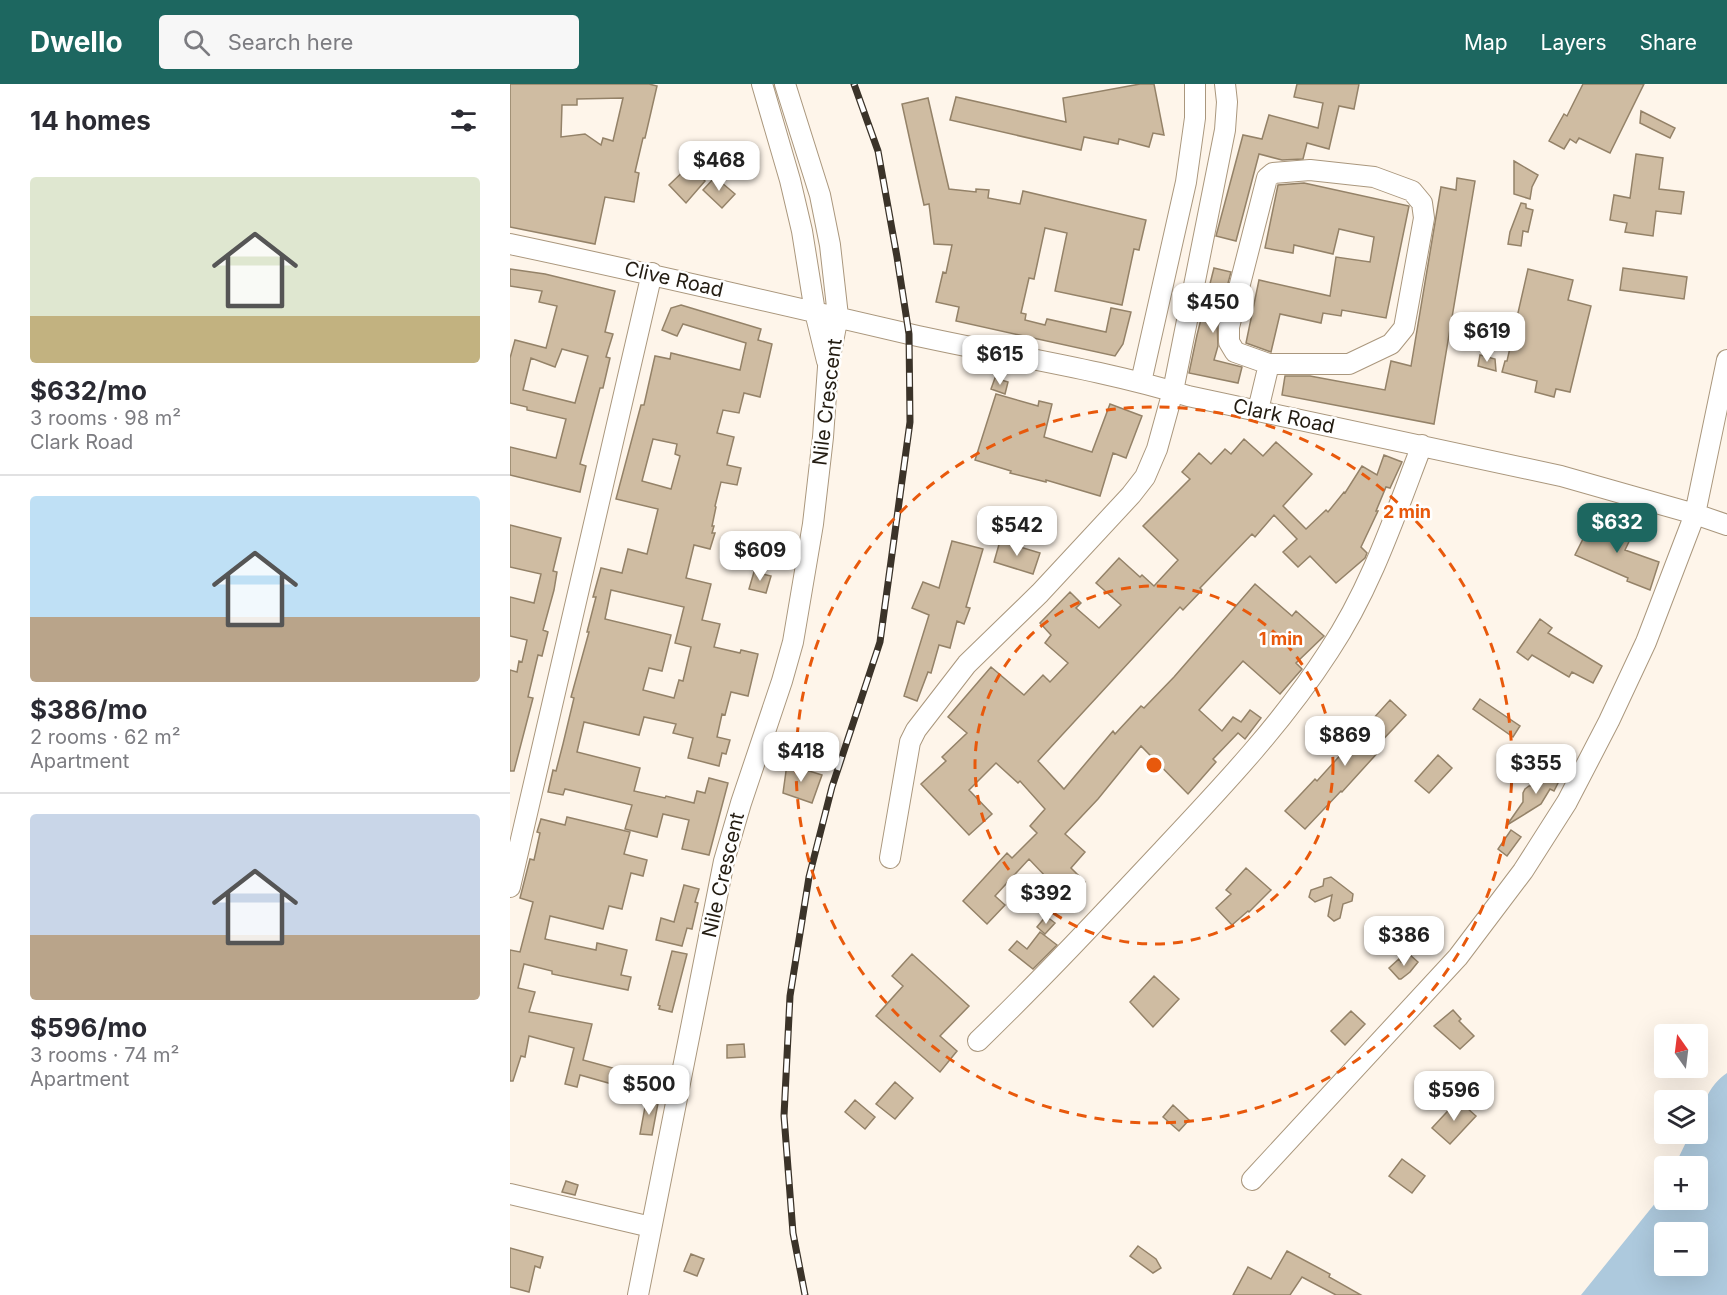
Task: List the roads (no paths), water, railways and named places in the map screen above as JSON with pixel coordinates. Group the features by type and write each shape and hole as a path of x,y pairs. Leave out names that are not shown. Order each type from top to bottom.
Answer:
{"street":[{"path":"762,84 790,180 802,231 814,312 828,367"},
{"name":"Nile Crescent","path":"638,1295 724,861 793,642 813,524 828,367 838,316 830,245 820,195 785,84"},
{"path":"1141,382 1186,182 1195,118 1195,84"},
{"path":"890,858 910,742 916,730 967,664 1040,593 1145,477 1157,449 1173,391 1225,130 1227,102 1225,84"},
{"path":"1310,170 1374,177 1412,191 1422,203 1424,218 1404,328 1391,344 1349,363 1269,364 1235,352 1229,342 1229,327 1267,178 1273,173 1310,170"},
{"path":"1186,182 1214,188"},
{"name":"Clive Road","path":"510,244 652,273 838,316"},
{"path":"510,887 652,273"},
{"name":"Clark Road","path":"838,316 909,334 1141,382 1561,476 1727,525"},
{"path":"1252,1180 1458,957 1523,871 1567,802 1646,642 1695,514 1727,360"},
{"path":"1258,410 1269,364"},
{"path":"978,1041 1037,983 1211,799 1281,718 1330,650 1359,598 1384,545 1422,444"},
{"path":"510,1194 651,1227"}],"water":[{"path":"1727,1073 1727,1295 1581,1295 1654,1205 1654,1210 1708,1210 1708,1156 1679,1156 1685,1144 1708,1144 1708,1094 1714,1084"}],"railway":[{"path":"805,1295 793,1233 784,1116 790,996 809,877 832,787 880,642 910,422 909,334 897,257 878,151 854,84"}]}
